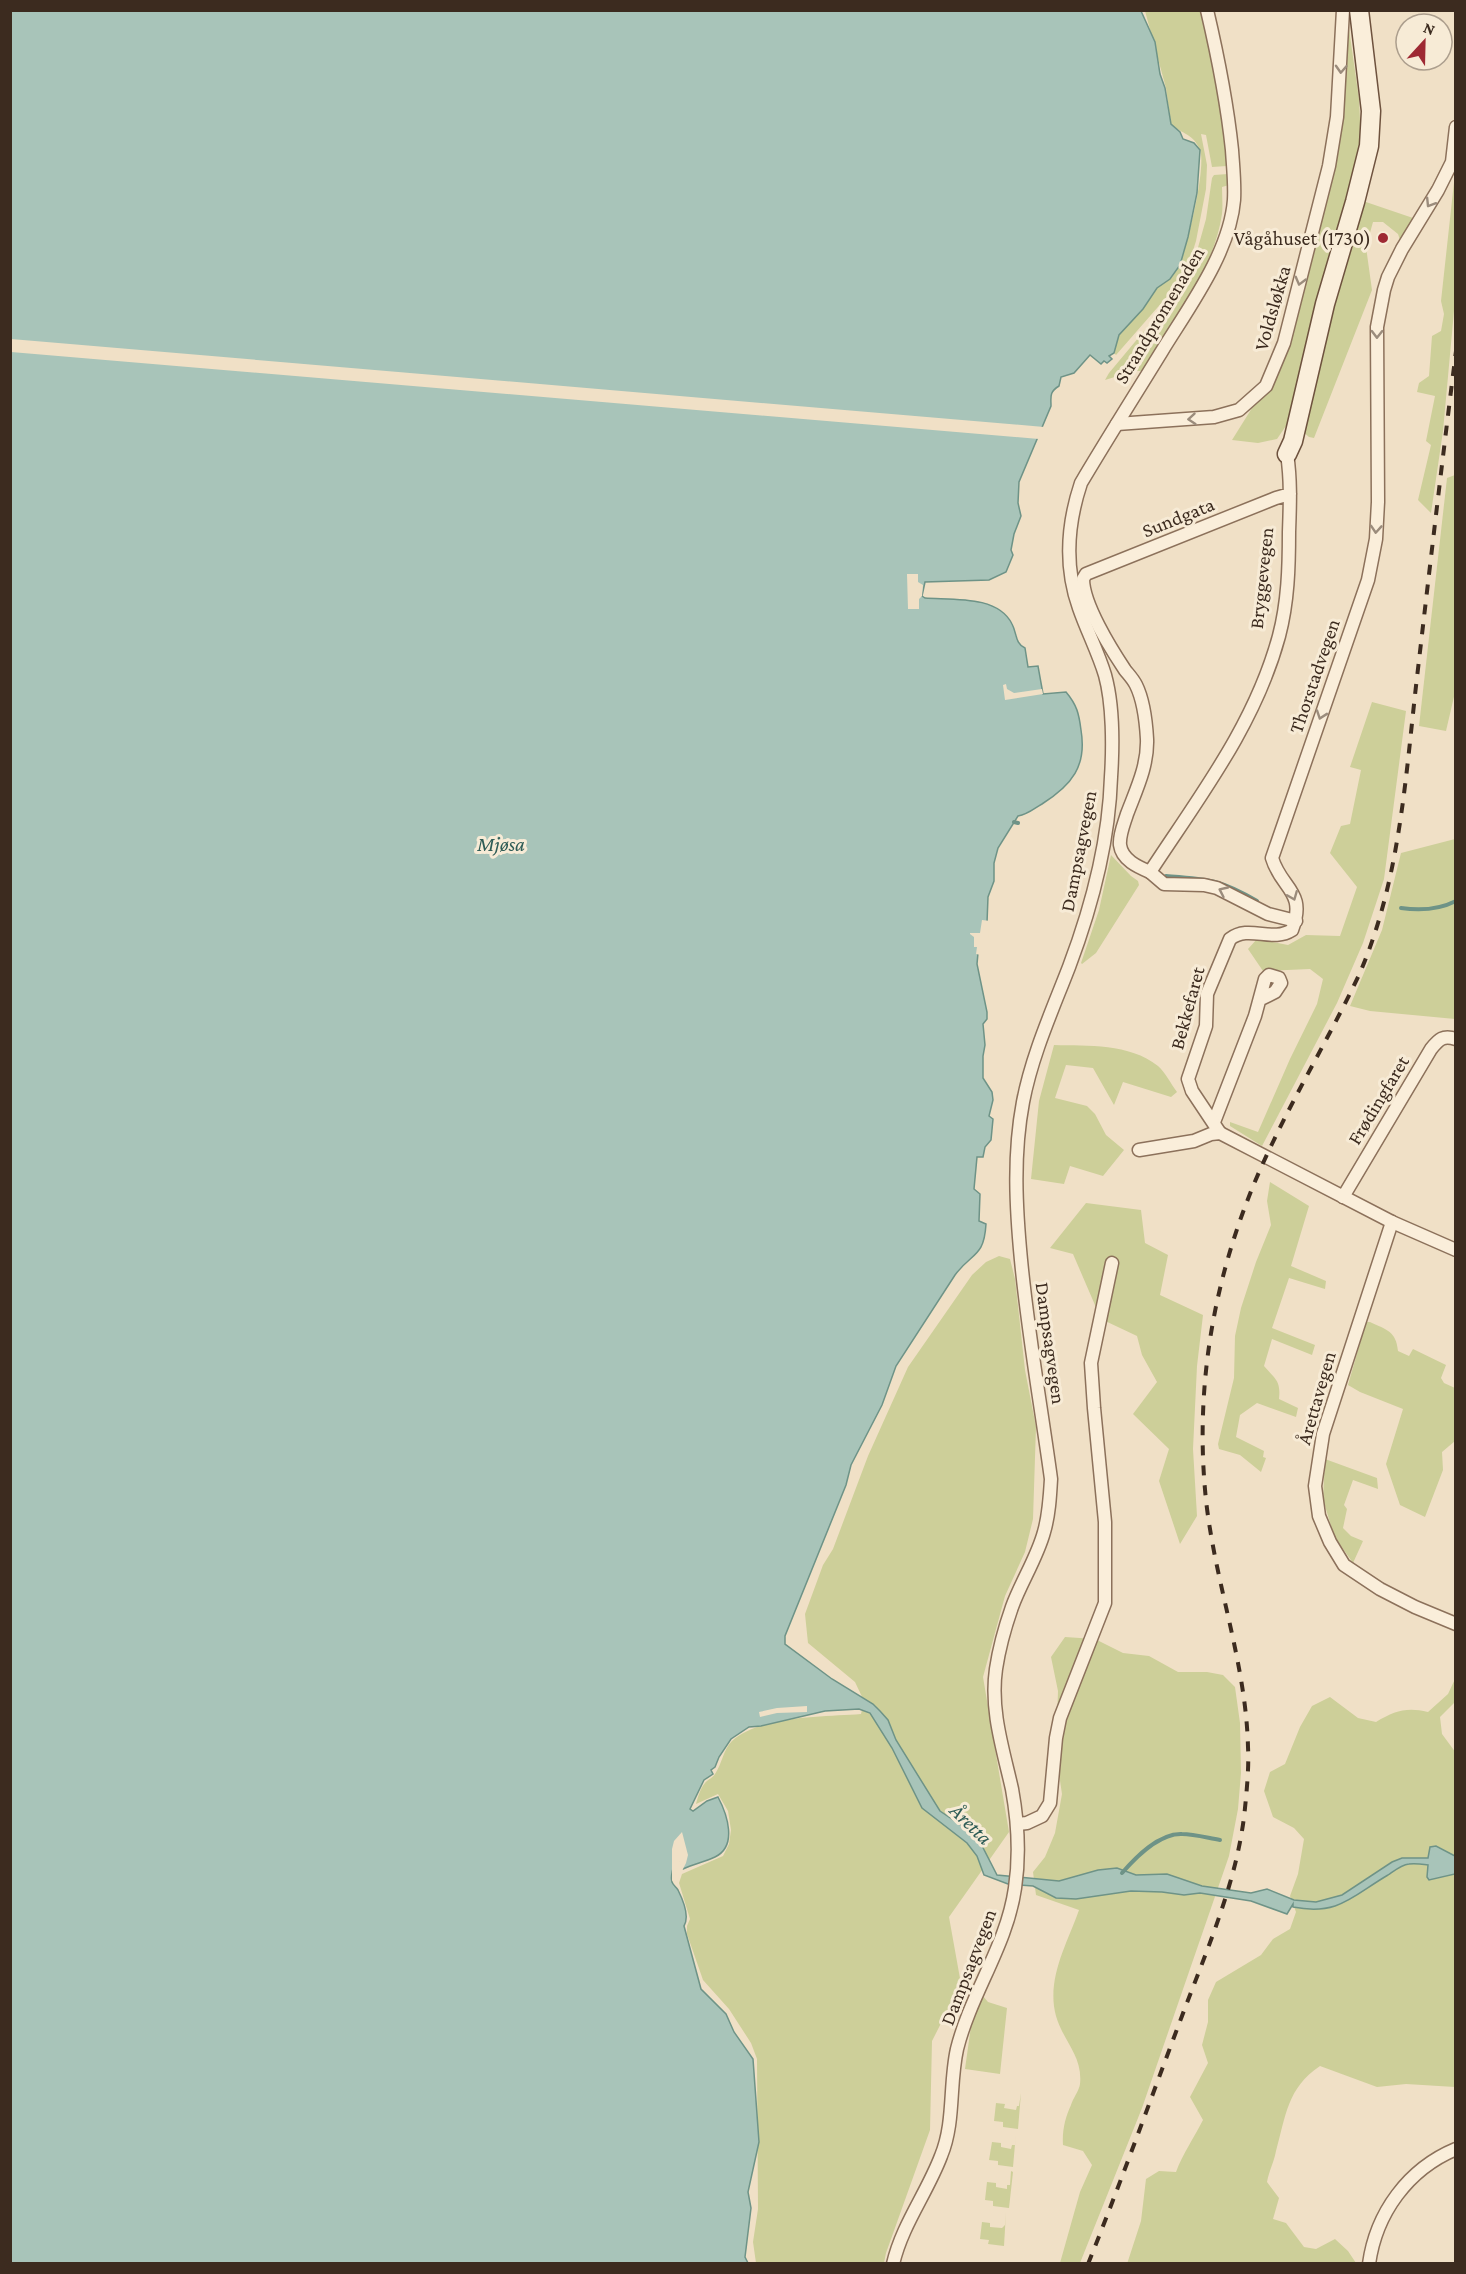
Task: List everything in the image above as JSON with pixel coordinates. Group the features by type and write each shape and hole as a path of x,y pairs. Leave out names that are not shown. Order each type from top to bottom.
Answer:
{"street":[{"name":"Strandpromenaden","path":"1116,424 1200,290 1221,248 1230,223 1235,180 1222,72 1208,10"},
{"name":"Voldsløkka","path":"1116,424 1214,417 1239,410 1266,386 1284,343 1329,166 1337,117 1343,10"},
{"name":"Bryggevegen","path":"1150,872 1212,781 1231,748 1263,681 1279,637 1289,567 1291,483 1287,454 1293,441 1325,304 1369,146 1371,111 1359,10"},
{"path":"1454,150 1455,127"},
{"name":"Thorstadvegen","path":"1296,921 1297,908 1293,891 1277,872 1272,858 1291,797 1352,630 1376,539 1378,502 1377,327 1388,277 1445,177 1452,162 1454,150"},
{"name":"Dampsagvegen","path":"893,2264 905,2231 930,2182 949,2134 957,2052 973,2001 1004,1936 1016,1886 1018,1824 993,1695 996,1668 1012,1608 1044,1534 1051,1479 1026,1317 1016,1198 1016,1160 1022,1105 1030,1069 1087,916 1096,884 1110,809 1111,738 1105,676 1078,608 1068,561 1068,537 1073,506 1081,483 1116,424"},
{"name":"Sundgata","path":"1150,872 1131,862 1123,854 1120,846 1124,823 1140,782 1146,756 1147,736 1141,699 1137,687 1090,609 1083,579 1086,574 1290,494"},
{"path":"1150,872 1164,884 1204,885 1217,888 1268,914 1296,921"},
{"name":"Bekkefaret","path":"1296,921 1292,930 1280,936 1248,932 1236,934 1230,939 1207,994 1206,1026 1188,1078 1192,1092 1217,1128 1343,1197 1455,1250"},
{"path":"1139,1150 1194,1141 1211,1134 1217,1128 1261,999"},
{"name":"Frødingfaret","path":"1343,1197 1431,1049 1439,1039 1447,1036 1455,1039"},
{"name":"Årettavegen","path":"1392,1222 1323,1434 1315,1486 1319,1516 1330,1542 1344,1565 1380,1589 1455,1624"},
{"path":"1018,1824 1027,1823 1042,1816 1050,1803 1060,1718 1106,1603 1105,1522 1091,1363 1112,1263"},
{"path":"1369,2264 1374,2240 1382,2221 1408,2181 1420,2168 1433,2159 1455,2149"}],"green space":[{"path":"1145,11 1201,11 1218,86 1227,166 1212,167 1206,135 1201,134 1207,165 1206,189 1196,241 1185,276 1116,355 1114,353 1121,331 1143,308 1156,289 1171,278 1177,269 1188,236 1200,175 1201,160 1197,144 1191,137 1171,124 1166,88"},
{"path":"1348,22 1359,99 1361,140 1355,172 1288,423 1277,439 1258,443 1232,440 1252,408 1270,388 1311,258"},
{"path":"1455,173 1455,300 1443,431 1431,513 1418,500 1431,445 1426,441 1435,396 1417,392 1419,383 1429,376 1432,336 1441,331 1444,314 1441,301"},
{"path":"1228,174 1229,185 1222,187 1222,214 1217,235 1210,256 1190,296 1142,371 1134,371 1105,380 1190,276 1206,219 1212,178 1214,175"},
{"path":"1363,201 1413,218 1400,240 1398,234 1383,222 1373,222 1366,247 1372,290 1314,438 1309,437 1301,430"},
{"path":"1455,475 1456,688 1446,731 1419,726 1447,478"},
{"path":"1372,702 1406,711 1384,879 1363,943 1337,1003 1262,1146 1230,1126 1230,1122 1258,1132 1317,1004 1323,979 1310,969 1263,971 1248,949 1257,939 1288,945 1306,935 1340,936 1357,887 1330,853 1341,826 1350,824 1361,770 1350,767"},
{"path":"1455,839 1455,1019 1370,1011 1350,1006 1382,930 1401,853"},
{"path":"1111,855 1138,881 1139,885 1096,953 1082,964 1099,910"},
{"path":"1054,1045 1108,1047 1134,1053 1158,1066 1177,1092 1171,1097 1123,1082 1114,1105 1093,1068 1066,1065 1055,1098 1087,1106 1095,1114 1106,1135 1124,1150 1103,1176 1070,1166 1064,1184 1031,1179 1039,1101"},
{"path":"1270,1182 1309,1206 1291,1266 1326,1281 1325,1289 1289,1278 1272,1328 1315,1345 1312,1355 1272,1339 1264,1366 1278,1384 1279,1399 1298,1408 1296,1417 1257,1403 1240,1415 1236,1437 1264,1451 1263,1457 1266,1458 1261,1472 1240,1455 1219,1449 1218,1444 1234,1378 1235,1336 1241,1308 1271,1225 1267,1201"},
{"path":"1086,1203 1141,1210 1145,1243 1168,1255 1160,1295 1203,1315 1197,1366 1193,1449 1197,1516 1180,1544 1159,1481 1169,1449 1133,1414 1157,1382 1142,1355 1137,1336 1101,1319 1073,1254 1050,1248"},
{"path":"999,1256 1010,1259 1015,1279 1025,1370 1036,1427 1033,1519 1025,1552 1005,1596 983,1677 1009,1832 949,1917 961,1984 932,2041 930,2130 884,2263 756,2263 753,2242 758,2209 757,2059 751,2043 729,2009 703,1980 687,1934 690,1919 679,1883 682,1874 723,1856 729,1844 731,1830 728,1811 718,1794 696,1804 699,1793 715,1774 729,1745 744,1732 759,1726 794,1719 861,1714 864,1701 855,1682 808,1643 805,1614 823,1565 833,1549 868,1456 908,1367 972,1275 986,1262"},
{"path":"1366,1322 1390,1332 1395,1339 1398,1351 1409,1356 1413,1349 1446,1365 1441,1378 1444,1383 1455,1388 1455,1441 1442,1452 1443,1470 1425,1517 1400,1505 1386,1464 1403,1409 1348,1385"},
{"path":"1325,1459 1377,1478 1378,1489 1353,1480 1344,1505 1347,1509 1343,1528 1351,1536 1363,1541 1353,1563 1334,1536 1323,1499"},
{"path":"1065,1637 1095,1639 1123,1653 1149,1656 1178,1672 1207,1672 1223,1675 1235,1687 1240,1723 1241,1773 1238,1809 1229,1856 1142,2108 1080,2263 1060,2263 1080,2192 1092,2165 1083,2151 1063,2145 1066,2120 1079,2087 1080,2074 1076,2057 1059,2025 1054,2002 1059,1962 1079,1910 1036,1895 1033,1872 1045,1857 1055,1833 1062,1794 1056,1754 1058,1691 1051,1657"},
{"path":"1455,1679 1455,1702 1440,1717 1442,1734 1456,1753 1455,2087 1406,2084 1377,2087 1320,2066 1294,2093 1267,2182 1279,2198 1273,2219 1286,2223 1304,2247 1316,2249 1335,2239 1348,2251 1356,2263 1127,2264 1141,2221 1146,2179 1159,2171 1176,2172 1203,2120 1190,2097 1208,2063 1202,2045 1208,2022 1208,2000 1216,1982 1261,1955 1273,1939 1290,1929 1296,1912 1290,1896 1298,1874 1304,1839 1294,1828 1273,1817 1264,1791 1270,1772 1285,1764 1300,1727 1312,1706 1330,1697 1358,1718 1376,1722 1401,1711 1428,1712 1448,1694"},
{"path":"982,1995 988,2002 1007,2008 1000,2074 965,2069 972,2019"},
{"path":"1021,2093 1018,2129 1003,2127 1003,2122 994,2121 996,2103 1005,2104 1004,2108 1016,2110"},
{"path":"992,2142 1001,2143 1001,2147 1011,2149 1012,2145 1015,2145 1013,2167 998,2165 998,2161 989,2160"},
{"path":"1011,2171 1013,2172 1009,2208 993,2206 993,2201 985,2200 987,2182 996,2183 996,2187 1007,2189 1007,2185 1010,2185"},
{"path":"1006,2212 1004,2246 988,2244 989,2240 980,2239 982,2222 990,2223 990,2227 1002,2228 1005,2225"}],"water":[{"name":"Mjøsa","path":"11,11 1141,11 1155,42 1171,124 1180,132 1183,139 1194,143 1200,150 1197,193 1180,265 1170,279 1157,288 1143,309 1119,335 1114,353 1109,356 1112,359 1101,364 1090,355 1074,373 1061,377 1059,386 1052,393 1051,406 1019,482 1018,503 1021,516 1014,534 1011,550 1013,555 1006,572 989,580 925,582 922,596 925,598 973,601 996,608 1005,615 1012,624 1019,644 1025,648 1028,667 1038,666 1043,694 1066,692 1073,701 1079,719 1082,754 1075,773 1062,789 1031,811 1018,816 998,848 994,863 994,881 988,897 987,923 977,964 987,1012 987,1019 983,1024 985,1045 983,1078 992,1092 993,1100 989,1116 993,1119 991,1140 985,1147 983,1157 977,1157 974,1189 980,1194 979,1221 986,1224 983,1243 976,1254 955,1275 896,1366 882,1405 851,1465 846,1485 785,1636 785,1644 880,1711 888,1720 896,1740 940,1811 977,1836 997,1875 1059,1881 1098,1870 1117,1868 1136,1875 1167,1874 1202,1886 1251,1893 1267,1889 1294,1900 1316,1902 1342,1895 1392,1862 1402,1858 1428,1858 1430,1847 1436,1846 1455,1856 1455,1874 1429,1880 1428,1865 1406,1865 1344,1902 1322,1909 1293,1907 1293,1904 1287,1914 1251,1901 1200,1893 1184,1895 1131,1891 1076,1899 1056,1898 1033,1886 1008,1884 984,1875 977,1856 967,1843 922,1808 892,1748 870,1713 859,1709 825,1711 749,1727 731,1739 711,1770 713,1774 704,1780 690,1809 693,1811 707,1801 718,1797 727,1821 726,1845 715,1857 683,1869 678,1853 671,1879 685,1908 684,1926 701,1989 726,2014 734,2032 753,2059 759,2142 748,2192 751,2208 745,2257 748,2263 11,2264"}],"pier":[{"path":"11,339 1044,427 1039,439 11,352"},
{"path":"907,574 918,574 918,582 923,585 919,609 908,609"},
{"path":"1006,684 1007,689 1014,693 1042,689 1043,694 1005,700 1003,685"},
{"path":"982,920 990,921 987,946 981,955 976,954 977,947 974,947 974,937 970,933 980,933"},
{"path":"807,1706 807,1712 777,1713 760,1717 759,1712 777,1708"},
{"path":"682,1832 688,1855 682,1871 679,1861 672,1881 672,1849 674,1841"}],"waterway":[{"path":"1014,822 1018,823"},
{"path":"1166,876 1213,881 1233,888 1257,901"},
{"path":"1401,908 1429,909 1456,901"},
{"name":"Åretta","path":"1122,1873 1141,1853 1165,1837 1187,1834 1220,1840"}],"railway":[{"path":"1088,2264 1211,1940 1236,1861 1245,1808 1248,1747 1242,1685 1216,1562 1206,1500 1203,1408 1207,1362 1224,1273 1253,1186 1282,1123 1359,975 1383,905 1392,869 1404,796 1456,351"}],"place":[{"name":"Vågåhuset (1730)","path":"1383,238"}]}
